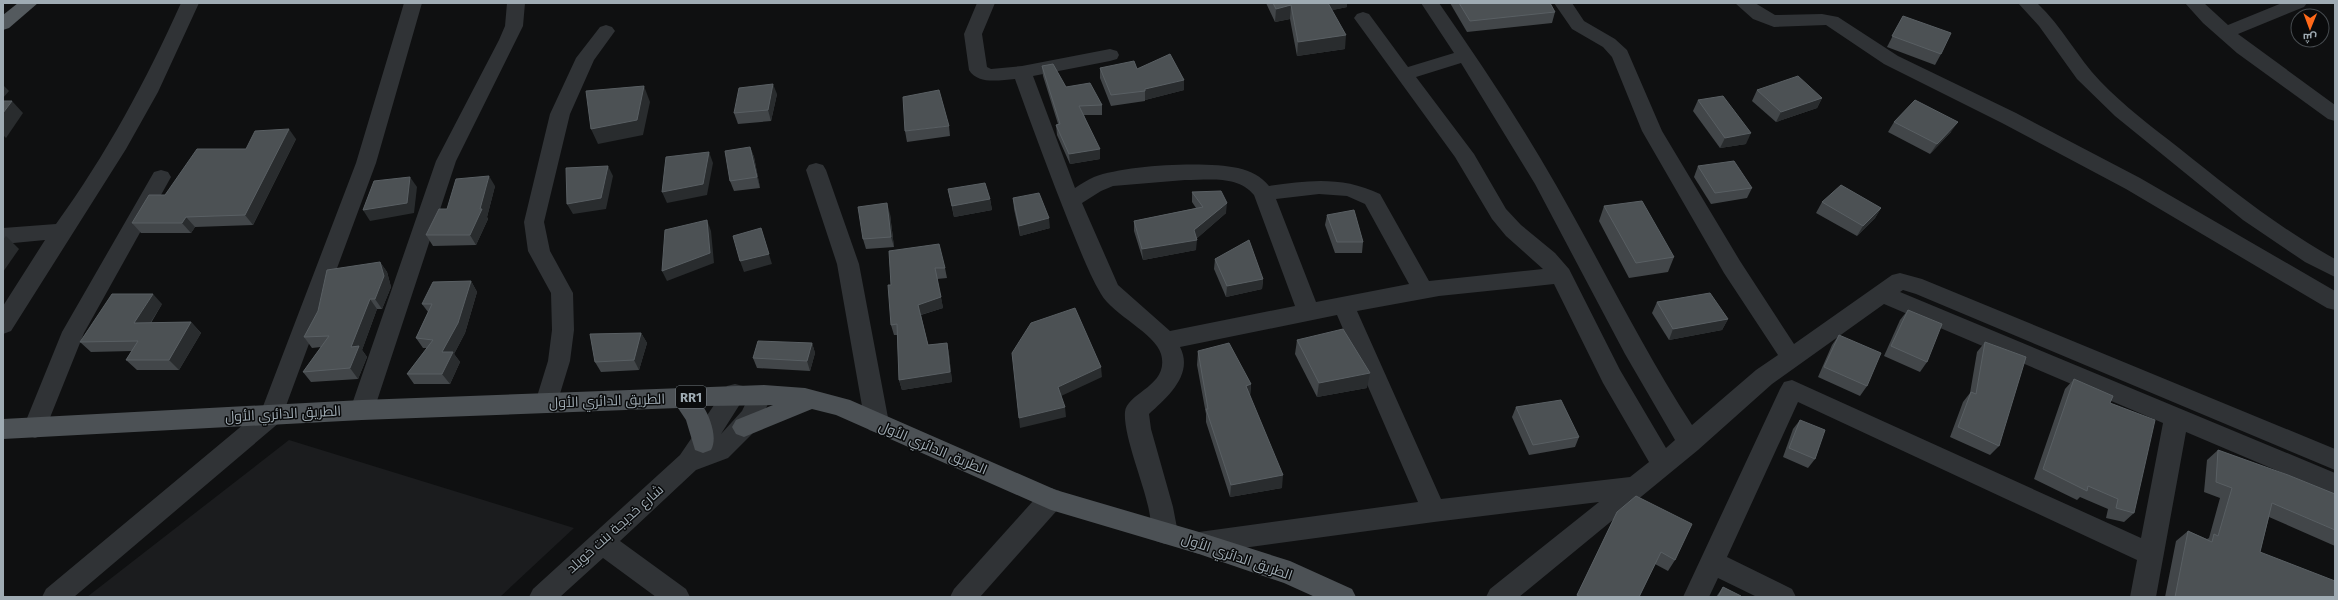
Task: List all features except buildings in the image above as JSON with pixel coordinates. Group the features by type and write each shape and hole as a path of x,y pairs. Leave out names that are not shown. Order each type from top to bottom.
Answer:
{"highway":[{"path":"3,13 16,3"},
{"path":"3,24 29,3"}],"main road":[{"name":"الطريق الدائري الأول","path":"3,429 362,410 684,398 735,393 761,394 810,400 835,404 1051,499 1199,543 1290,574 1343,597"},
{"path":"684,398 697,417 696,453"},
{"path":"744,427 810,400"}],"street":[{"path":"3,325 62,231 83,203 132,121 190,3"},
{"path":"55,597 272,415 366,163 414,3"},
{"path":"362,410 446,161 508,40 514,26 516,3"},
{"path":"986,3 973,34 978,70 988,75 1022,72 1110,55"},
{"path":"1430,3 1467,55 1545,185 1658,393 1690,443"},
{"path":"1563,3 1578,25 1609,43 1620,54 1652,131 1732,267 1791,358"},
{"path":"1744,3 1755,13 1771,21 1825,19 1837,23 1890,60 2009,118 2117,175 2239,243 2335,302"},
{"path":"2027,3 2042,16 2063,43 2075,66 2103,96 2220,192 2269,229 2305,253 2335,269"},
{"path":"2194,3 2225,33 2254,56 2335,114"},
{"path":"2225,33 2298,3"},
{"path":"1363,18 1381,45 1405,74 1463,153 1498,214 1506,224 1552,261 1562,275 1611,376 1663,466"},
{"path":"547,403 559,361 563,330 562,294 539,251 534,222 560,114 585,58 606,31"},
{"path":"1405,74 1467,55"},
{"path":"1022,72 1053,160 1103,280 1114,297 1166,341 1172,351 1175,365 1169,380 1137,411 1138,429 1161,506 1165,533"},
{"path":"816,170 848,264 876,423"},
{"path":"1070,201 1100,182 1113,178 1190,174 1231,174 1248,178 1260,187 1264,194 1308,311"},
{"path":"35,428 73,332 161,176"},
{"path":"1264,194 1310,187 1333,187 1373,199 1423,290"},
{"path":"3,236 62,231"},
{"path":"1166,341 1308,311 1344,306 1423,290 1562,275"},
{"path":"1499,597 1663,466 1764,377 1883,293 1894,283 1900,281 1909,282 2335,460"},
{"path":"1883,293 1904,304 2176,419 2335,484"},
{"path":"1344,306 1434,511"},
{"path":"1764,377 2150,554"},
{"path":"1696,597 1792,389"},
{"path":"735,393 696,453 713,455 744,427 751,417 761,394"},
{"path":"2143,597 2176,419"},
{"name":"شارع خديجة بنت خويلد","path":"542,597 696,453"},
{"path":"1199,543 1434,511 1636,487"},
{"path":"963,597 1051,499"},
{"path":"601,542 677,597"},
{"path":"1711,562 1783,597"}],"shaded area":[{"path":"289,440 574,528 500,597 87,597"}]}
